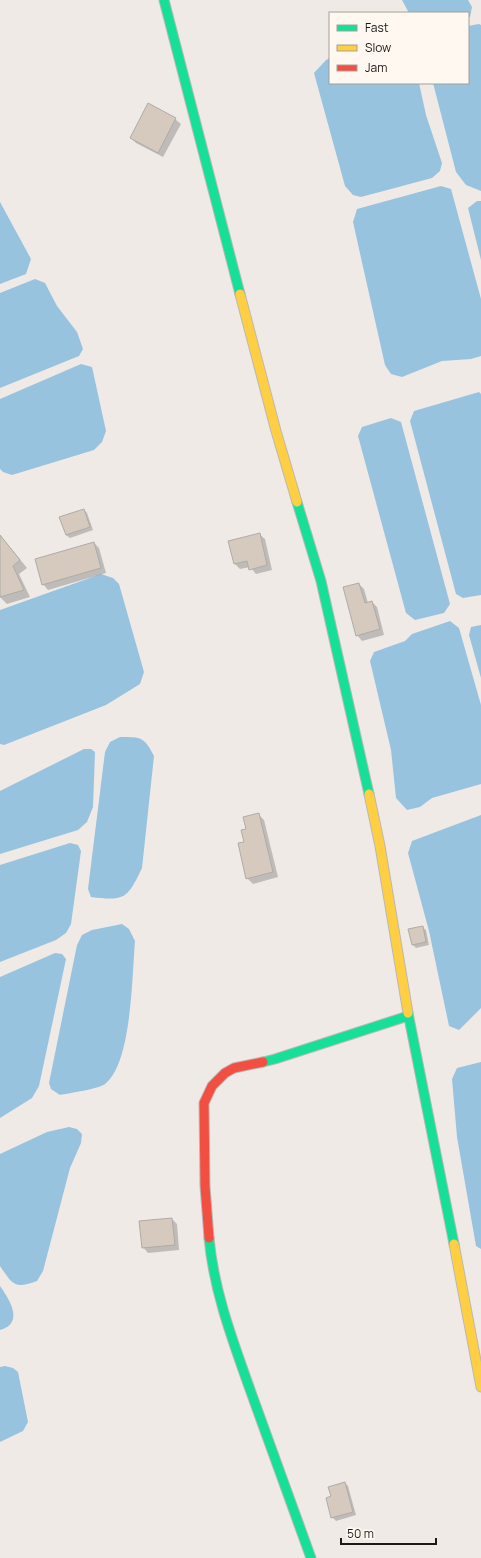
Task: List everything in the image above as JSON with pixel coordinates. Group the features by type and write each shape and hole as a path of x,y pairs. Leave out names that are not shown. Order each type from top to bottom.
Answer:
{"street":[{"path":"164,0 276,431 321,581 352,712 380,846 408,1016 440,1169 481,1387"},
{"path":"311,1558 229,1330 215,1279 205,1186 204,1103 212,1086 225,1073 234,1068 275,1059 408,1016"}],"water":[{"path":"402,0 468,0 472,7 470,17 469,12 408,12"},
{"path":"481,25 481,191 466,185 456,172 433,84 469,84 469,26"},
{"path":"329,58 329,84 419,84 426,115 442,163 440,171 432,178 361,197 353,195 345,186 314,73"},
{"path":"441,186 451,189 481,299 481,356 471,359 442,361 402,377 391,374 385,365 353,222 357,209"},
{"path":"477,201 481,201 481,260 468,208"},
{"path":"0,202 31,259 26,274 0,284"},
{"path":"35,279 45,283 57,306 77,332 83,349 79,356 0,388 0,293"},
{"path":"81,364 92,367 106,431 102,442 94,450 12,475 3,472 0,469 0,399"},
{"path":"479,392 481,394 481,595 463,598 456,594 410,421 414,411"},
{"path":"391,418 401,422 450,604 444,613 415,620 406,613 358,436 362,427"},
{"path":"101,574 113,578 119,584 144,672 140,684 106,705 4,745 0,744 0,610"},
{"path":"450,621 459,628 481,705 481,784 432,798 420,807 407,810 396,798 391,750 370,661 374,652 405,641 412,634"},
{"path":"481,625 481,678 469,635 471,627"},
{"path":"120,737 142,739 148,745 154,756 142,868 132,886 124,896 111,899 91,897 88,889 105,752 110,742"},
{"path":"84,749 91,749 95,752 93,807 87,822 78,830 0,854 0,791"},
{"path":"481,815 481,1008 459,1030 449,1026 429,931 408,853 412,841"},
{"path":"70,843 78,845 81,851 71,924 66,933 56,940 0,962 0,865"},
{"path":"122,924 129,929 135,941 129,1017 121,1058 114,1073 102,1086 60,1095 51,1089 49,1083 77,945 82,935 92,930"},
{"path":"55,953 62,954 66,959 39,1086 32,1098 0,1118 0,977"},
{"path":"481,1062 481,1249 476,1246 457,1137 452,1079 457,1068"},
{"path":"69,1127 77,1129 82,1134 81,1143 70,1168 43,1271 37,1281 23,1285 15,1284 0,1266 0,1154 47,1132"},
{"path":"0,1286 11,1304 13,1316 12,1322 8,1327 0,1330"},
{"path":"5,1366 13,1368 18,1372 28,1422 23,1431 0,1442 0,1367"}],"building":[{"path":"148,103 176,118 158,153 130,138"},
{"path":"84,509 90,527 66,535 59,517"},
{"path":"260,533 267,565 249,570 247,561 234,564 228,541"},
{"path":"0,535 20,560 13,566 24,590 0,597"},
{"path":"94,542 101,568 42,585 35,559"},
{"path":"359,583 365,603 372,601 380,629 356,636 343,587"},
{"path":"259,813 273,872 246,879 238,843 244,842 241,830 246,829 243,817"},
{"path":"423,926 426,942 412,945 408,929"},
{"path":"172,1218 175,1245 142,1248 139,1221"},
{"path":"345,1482 353,1512 331,1518 326,1498 331,1496 328,1487"}],"traffic: fast":[{"path":"164,0 240,294"},
{"path":"297,502 321,581 369,794"},
{"path":"408,1013 454,1244"},
{"path":"263,1062 408,1016"},
{"path":"209,1238 215,1279 232,1337 311,1558"}],"traffic: slow":[{"path":"240,294 276,431 297,502"},
{"path":"369,794 380,846 408,1013"},
{"path":"454,1244 481,1387"}],"traffic: jam":[{"path":"209,1238 205,1186 204,1103 212,1086 225,1073 234,1068 263,1062"}]}
